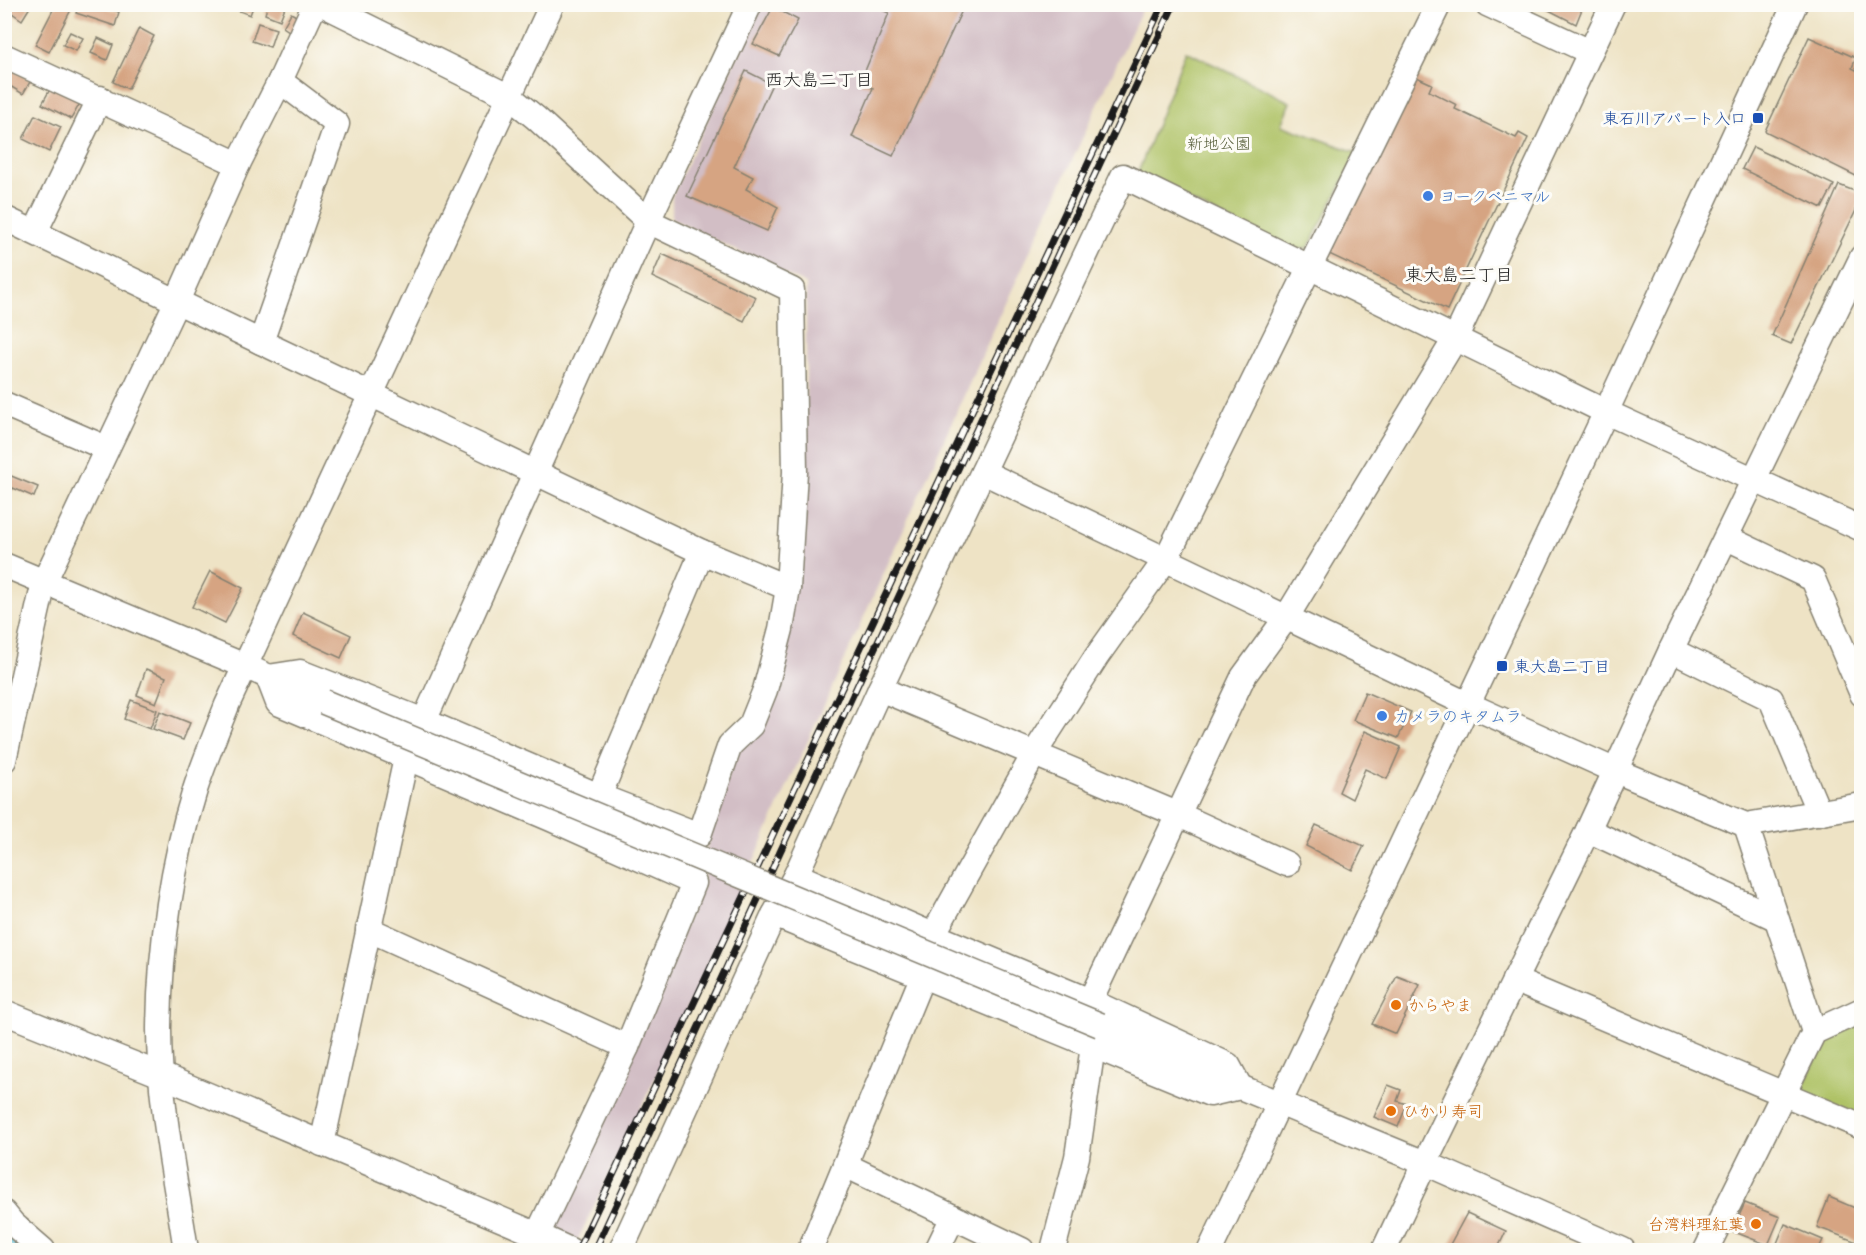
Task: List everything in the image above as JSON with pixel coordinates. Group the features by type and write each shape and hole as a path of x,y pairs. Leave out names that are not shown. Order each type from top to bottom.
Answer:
{"street":[{"path":"5,758 44,582 315,4"},
{"path":"268,677 300,672 424,721 699,836 730,745 751,725 765,690 781,629 788,588 795,472 792,290 648,221 510,97 322,4"},
{"path":"186,1251 165,1113 159,1029 167,913 195,790 227,705 552,4"},
{"path":"424,721 648,221 750,4"},
{"path":"933,935 1034,754 1097,656 1166,559 1439,4"},
{"path":"1487,4 1590,52"},
{"path":"1090,1001 1243,677 1286,618 1455,339 1612,4"},
{"path":"1210,1251 1606,412 1795,4"},
{"path":"4,56 100,98 238,164"},
{"path":"261,342 337,124 280,81"},
{"path":"35,232 100,98"},
{"path":"621,1251 880,688 1123,176 1606,412 1862,530"},
{"path":"4,218 702,552 788,588"},
{"path":"1384,1251 1860,261"},
{"path":"4,404 106,448"},
{"path":"983,472 1467,704 1616,771 1746,825 1862,805"},
{"path":"1727,538 1813,579 1862,694"},
{"path":"599,796 702,552"},
{"path":"4,565 245,666 1096,1036"},
{"path":"1671,650 1771,699 1819,813"},
{"path":"268,677 278,703 694,883 627,1047 534,1243"},
{"path":"880,688 1177,814 1287,864"},
{"path":"322,1144 406,758"},
{"path":"1746,825 1814,1032"},
{"path":"1588,830 1775,918"},
{"path":"796,874 1090,1001 1228,1065 1240,1087"},
{"path":"774,915 923,975 1240,1087 1425,1162 1623,1251"},
{"path":"368,929 627,1047"},
{"path":"810,1251 923,975"},
{"path":"1514,980 1862,1128"},
{"path":"1706,1251 1814,1032 1862,1010"},
{"path":"4,1012 161,1075 322,1144 534,1243 570,1251"},
{"path":"1053,1251 1077,1157 1096,1036"},
{"path":"845,1165 1022,1251"},
{"path":"4,1213 43,1251"},
{"path":"937,1251 953,1217"}],"shaded area":[{"path":"761,5 1144,5 995,327 665,1057 573,1250 540,1250 703,884 709,827 737,749 758,734 806,439 806,284 672,219 672,196"}],"green space":[{"name":"新地公園","path":"1186,51 1290,102 1281,125 1358,153 1308,248 1293,251 1137,175"},
{"path":"1861,1020 1861,1120 1799,1094 1827,1037"}],"building":[{"path":"56,4 74,4 49,52 35,45"},
{"path":"79,4 96,4 119,12 115,26 76,13"},
{"path":"221,4 254,4 250,15"},
{"path":"268,4 279,4 285,7 280,20 265,14"},
{"path":"868,4 965,4 893,156 852,137 873,88 860,83 889,13"},
{"path":"1537,4 1584,4 1576,24"},
{"path":"5,5 30,7 22,20 5,8"},
{"path":"773,7 798,20 779,56 753,44"},
{"path":"291,13 301,19 292,33 283,27"},
{"path":"258,23 276,29 270,47 252,41"},
{"path":"139,28 154,36 128,89 113,82"},
{"path":"70,32 83,38 76,51 63,45"},
{"path":"1809,37 1856,58 1852,68 1862,73 1862,179 1765,131"},
{"path":"98,38 113,45 107,60 91,53"},
{"path":"11,69 31,80 23,94 5,83"},
{"path":"746,71 772,84 734,167 753,177 746,189 778,207 767,231 687,196"},
{"name":"ヨークベニマル","path":"1412,75 1432,84 1429,91 1457,105 1455,109 1516,138 1519,133 1528,138 1447,310 1327,253"},
{"path":"54,82 83,98 71,119 42,104"},
{"path":"35,115 61,127 49,152 23,139"},
{"path":"1753,147 1834,185 1822,208 1742,169"},
{"path":"1839,185 1862,194 1862,198 1791,344 1772,336"},
{"path":"662,254 756,297 744,321 652,277"},
{"path":"4,473 38,487 34,497 13,488 8,496 4,495"},
{"path":"210,571 243,588 225,623 192,607"},
{"path":"303,612 351,635 341,658 293,636"},
{"path":"146,669 166,677 156,703 137,695"},
{"name":"カメラのキタムラ","path":"1365,692 1411,712 1398,738 1353,720"},
{"path":"131,700 157,710 150,729 124,719"},
{"path":"160,711 190,723 183,740 153,729"},
{"path":"1365,731 1401,747 1387,779 1365,769 1352,799 1339,792"},
{"path":"1316,825 1364,846 1352,870 1306,846"},
{"name":"からやま","path":"1397,976 1420,985 1396,1034 1372,1024"},
{"name":"ひかり寿司","path":"1388,1085 1401,1090 1397,1101 1407,1104 1398,1127 1374,1117"},
{"path":"1829,1197 1862,1211 1862,1244 1817,1227"},
{"name":"台湾料理紅葉","path":"1745,1203 1780,1217 1768,1245 1732,1231"},
{"path":"1467,1213 1506,1231 1497,1250 1447,1250"},
{"path":"1785,1224 1823,1240 1818,1250 1775,1248"}],"waterway":[{"path":"4,1237 20,1250"}],"railway":[{"path":"578,1250 1163,4"},
{"path":"595,1250 1174,4"}],"place":[{"name":"東石川アパート入口","path":"1758,118"},
{"name":"ヨークベニマル","path":"1428,196"},
{"name":"東大島二丁目","path":"1502,666"},
{"name":"カメラのキタムラ","path":"1382,716"},
{"name":"からやま","path":"1396,1005"},
{"name":"ひかり寿司","path":"1391,1111"},
{"name":"台湾料理紅葉","path":"1756,1224"}],"district":[{"name":"西大島二丁目","path":"819,80"},
{"name":"東大島二丁目","path":"1459,275"}]}
